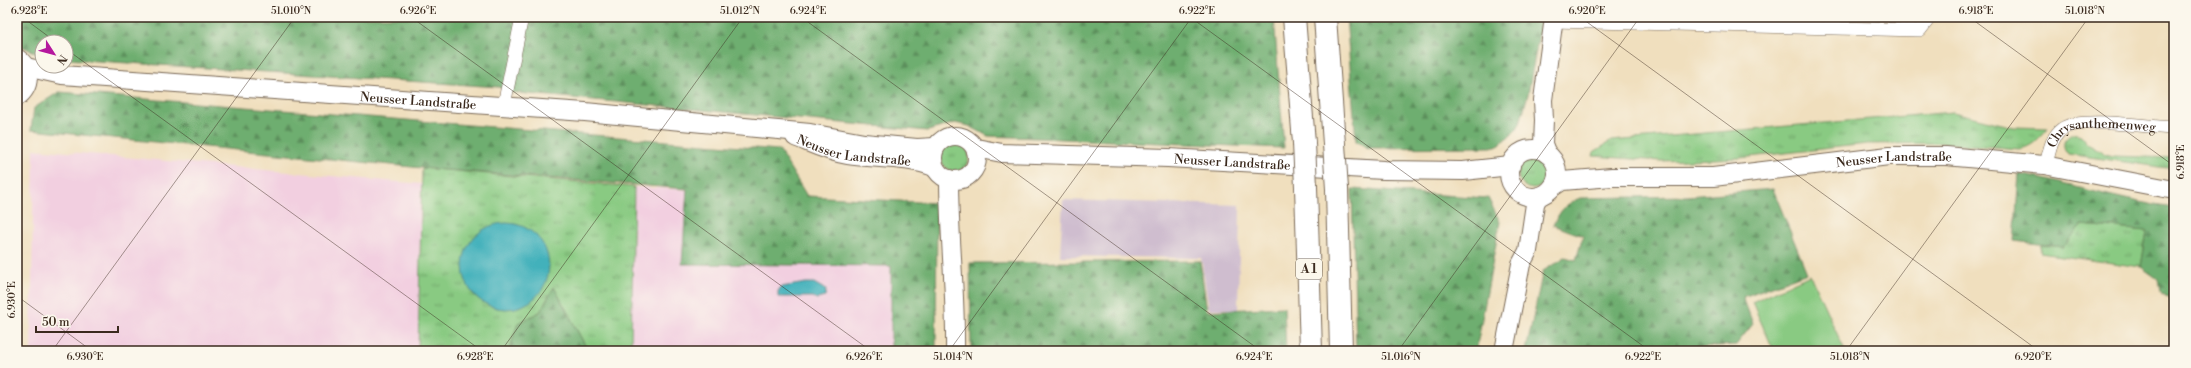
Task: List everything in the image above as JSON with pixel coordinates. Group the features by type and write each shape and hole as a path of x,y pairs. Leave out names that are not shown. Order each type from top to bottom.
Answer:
{"highway":[{"name":"A 1","path":"1294,17 1304,143 1311,351"},
{"name":"A 1","path":"1325,17 1334,144 1340,351"}],"main road":[{"path":"1516,188 1526,196 1538,197 1544,195 1553,187 1557,175 1551,158 1543,144 1543,100 1553,19"},
{"name":"Neusser Landstraße","path":"22,63 62,75 504,105 810,133 864,143 917,148 935,147 941,141 954,136 967,139 976,156 1002,153 1168,158 1384,170 1463,171 1511,166"},
{"name":"Neusser Landstraße","path":"21,92 28,74 22,63"},
{"name":"Neusser Landstraße","path":"21,92 62,75"},
{"path":"1529,150 1535,120 1543,100"},
{"name":"Neusser Landstraße","path":"775,130 824,150 934,167 942,175 955,179"},
{"path":"934,167 933,161 935,147"},
{"path":"1521,264 1518,249 1523,204 1510,172 1511,166 1518,156 1529,150 1541,151 1551,158"},
{"path":"955,351 952,246 949,224 955,179 968,176 976,156"},
{"name":"Neusser Landstraße","path":"1553,187 1562,181 1612,177 1713,177 1889,156 1946,156 2046,165 2174,190"},
{"name":"Neusser Landstraße","path":"1551,158 1562,169 1612,177"},
{"name":"Neusser Landstraße","path":"1463,171 1505,180 1516,188"},
{"path":"1504,351 1521,264 1528,251 1535,204 1538,197"}],"street":[{"path":"504,105 522,17"},
{"path":"1553,19 1805,22 1920,30 1930,17"},
{"name":"Chrysanthemenweg","path":"2046,165 2054,137 2062,129 2079,123 2174,128"}],"shaded area":[{"path":"34,149 421,184 418,351 31,351"},
{"path":"634,187 937,203 936,351 631,351"},
{"path":"1063,200 1240,205 1238,309 1209,309 1201,258 1060,256"}],"green space":[{"path":"17,17 1274,17 1284,148 988,136 969,126 955,123 928,131 508,92 499,87 74,60 74,34 34,34 34,52 17,44"},
{"path":"1346,17 1542,17 1528,94 1520,123 1516,130 1499,145 1491,147 1368,148 1356,141"},
{"path":"59,92 779,150 807,196 937,203 936,351 891,351 891,266 682,264 687,189 422,168 31,130 34,108"},
{"path":"1953,112 2014,127 2048,128 2039,139 2024,148 2019,149 1942,143 1867,144 1740,158 1661,161 1593,156 1594,152 1611,141"},
{"path":"2073,134 2078,134 2084,138 2086,143 2104,154 2113,156 2174,158 2174,169 2068,154 2064,148 2064,142"},
{"path":"955,143 965,147 969,157 965,167 955,171 945,167 941,157 945,147"},
{"path":"1533,159 1539,160 1547,168 1547,180 1539,188 1533,189 1527,188 1519,180 1518,174 1519,168 1527,160"},
{"path":"422,168 634,187 631,351 588,351 554,287 540,312 518,323 509,351 418,351","holes":["544,246 548,260 548,274 494,307 482,301 471,292"]},
{"path":"2019,174 2116,197 2174,208 2174,301 2160,291 2158,279 2141,267 2147,231 2082,225 2063,247 2014,241"},
{"path":"1352,189 1488,198 1500,222 1476,351 1356,351"},
{"path":"1773,189 1807,273 1743,297 1753,324 1736,345 1627,351 1526,351 1543,271 1565,257 1576,260 1583,236 1553,225 1561,212 1570,203 1580,198 1687,196"},
{"path":"2082,225 2147,231 2141,267 2040,253 2041,245 2063,247"},
{"path":"1200,261 1207,311 1284,307 1286,351 971,351 970,263"},
{"path":"1810,275 1845,351 1774,351 1752,302"},
{"path":"554,287 588,351 509,351 518,323 540,312"}],"water":[{"path":"506,223 522,227 536,236 545,250 549,266 545,282 536,296 522,305 506,309 490,305 476,296 467,282 463,266 467,250 476,236 490,227"},
{"path":"814,283 826,290 825,297 817,299 813,297 778,297 778,291 781,287"}]}
